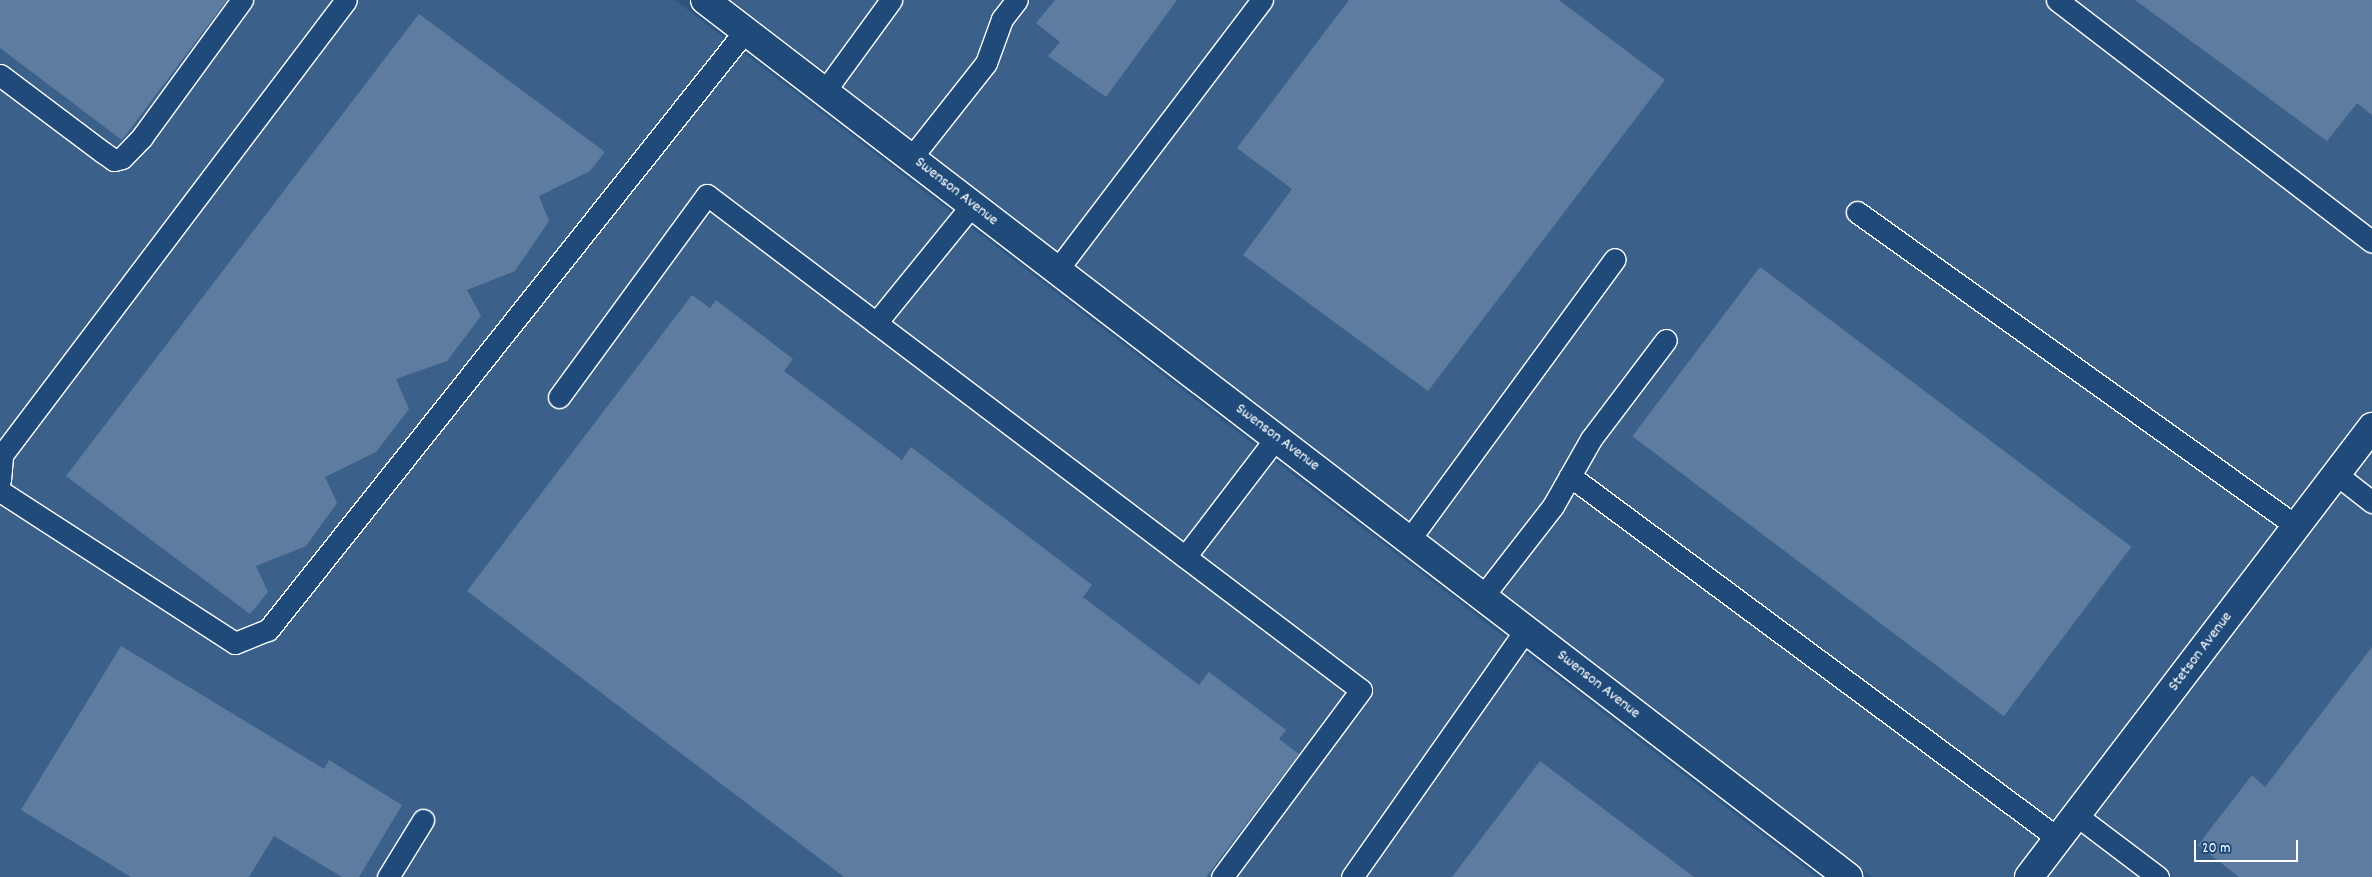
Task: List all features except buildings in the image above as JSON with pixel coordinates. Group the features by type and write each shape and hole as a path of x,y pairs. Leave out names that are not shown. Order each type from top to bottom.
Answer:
{"street":[{"name":"Swenson Avenue","path":"705,0 1848,877"},
{"name":"Stetson Avenue","path":"2029,877 2372,427"}],"lane":[{"path":"0,75 114,160 122,158 142,137 242,0"},
{"path":"0,480 2,455 346,0"},
{"path":"824,92 891,0"},
{"path":"912,158 986,63 1002,19 1017,0"},
{"path":"1057,270 1262,0"},
{"path":"2057,0 2372,242"},
{"path":"0,491 234,643 268,630 745,31"},
{"path":"559,397 707,195 1361,690 1222,877"},
{"path":"876,323 972,204"},
{"path":"1857,212 2296,526"},
{"path":"1409,540 1615,259"},
{"path":"1482,596 1554,506 1591,439 1666,340"},
{"path":"1186,557 1276,438"},
{"path":"2336,474 2372,502"},
{"path":"1570,476 2059,838"},
{"path":"1352,877 1526,629"},
{"path":"2076,816 2158,877"},
{"path":"388,877 423,820"}],"shaded area":[{"path":"0,0 675,0 1817,877 0,877"},
{"path":"731,0 2372,0 2372,877 1872,877"}]}
